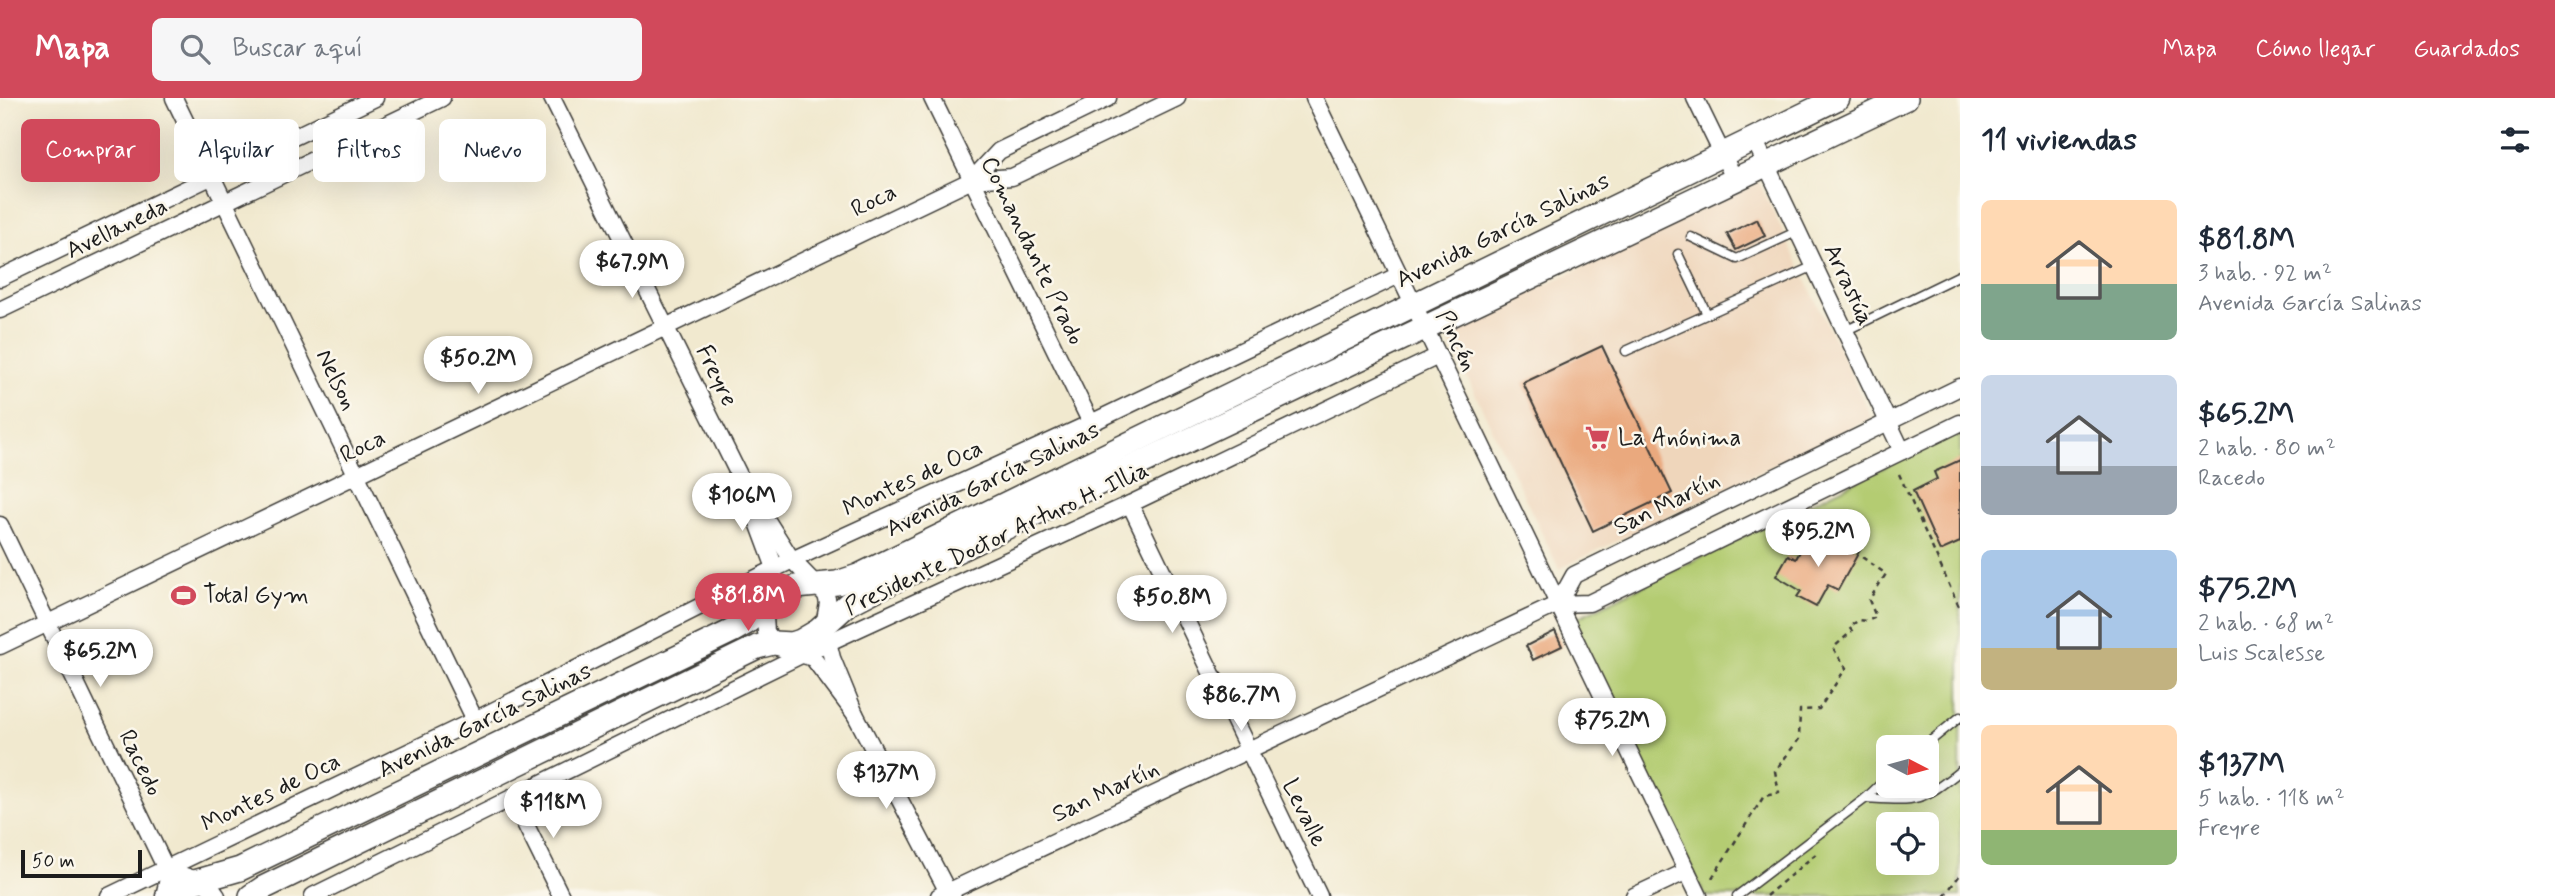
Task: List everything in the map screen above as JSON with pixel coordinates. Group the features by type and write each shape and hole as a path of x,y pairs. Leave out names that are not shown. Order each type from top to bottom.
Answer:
{"main road":[{"name":"Avenida García Salinas","path":"172,896 197,881 240,869 746,623 779,594 796,586 837,583 858,576 1838,98"},
{"name":"Avenida García Salinas","path":"251,896 750,650 773,643 801,642 825,635 841,610 875,590 1906,98"}],"street":[{"name":"Nelson","path":"174,98 184,119"},
{"name":"Avellaneda","path":"299,134 375,98"},
{"name":"Avellaneda","path":"0,310 442,98"},
{"name":"Freyre","path":"552,98 744,485 775,568"},
{"name":"Comandante Prado","path":"932,98 1091,424"},
{"name":"Roca","path":"972,180 999,151 1108,98"},
{"name":"Roca","path":"0,646 972,180 1012,177 1177,98"},
{"name":"Pincén","path":"1314,98 1699,896"},
{"path":"1695,98 1735,180"},
{"name":"Arrastúa","path":"1754,139 1902,451"},
{"name":"Avellaneda","path":"0,278 200,182"},
{"name":"Nelson","path":"215,182 475,720"},
{"name":"Montes de Oca","path":"109,896 475,720 775,568 1091,424 1399,275"},
{"name":"Presidente Doctor Arturo H. Illia","path":"313,896 803,654 825,635 1130,504 1438,356"},
{"name":"San Martín","path":"1558,604 1574,575 1960,387"},
{"name":"San Martín","path":"946,894 1558,604 1589,603 1960,423"},
{"name":"Freyre","path":"744,485 792,560 818,586"},
{"path":"1130,504 1248,750"},
{"name":"Racedo","path":"0,526 166,869"},
{"path":"775,568 765,617 773,643 813,658 855,714"},
{"path":"818,586 828,603 825,635 855,714 946,894"},
{"name":"Levalle","path":"1248,750 1319,896"},
{"path":"513,799 561,896"},
{"path":"166,869 178,876 206,883 217,896"},
{"path":"164,896 168,879 166,869"},
{"path":"1634,896 1687,871"}],"lane":[{"path":"1691,237 1737,259 1798,232"},
{"path":"1678,254 1707,314"},
{"path":"1626,351 1814,266"},
{"path":"1845,331 1960,275"},
{"path":"1938,735 1960,718"},
{"path":"1866,798 1910,801 1933,793 1960,771"},
{"path":"1737,896 1876,788"}],"path":[{"path":"1899,474 1960,609"},
{"path":"1712,878 1764,796 1779,793 1775,771 1799,739 1800,710 1819,709 1846,668 1833,648 1852,631 1849,627 1859,620 1867,621 1876,617 1869,600 1886,574 1862,557"},
{"path":"1944,896 1960,875"}],"shaded area":[{"path":"1759,182 1872,418 1559,569 1446,333"}],"green space":[{"path":"1960,430 1960,896 1705,896 1573,620"}],"building":[{"path":"1757,219 1765,236 1736,250 1727,234"},
{"name":"La Anónima","path":"1602,346 1672,493 1593,531 1523,383"},
{"path":"1960,460 1960,542 1940,551 1913,491 1937,479 1934,472"},
{"path":"1836,537 1860,550 1838,590 1828,585 1816,607 1797,597 1801,591 1776,576 1788,555 1796,559 1806,540 1827,552"},
{"path":"1555,631 1562,646 1533,660 1526,646"}],"place":[{"name":"La Anónima","path":"1598,438"},
{"name":"Total Gym","path":"183,595"}]}
